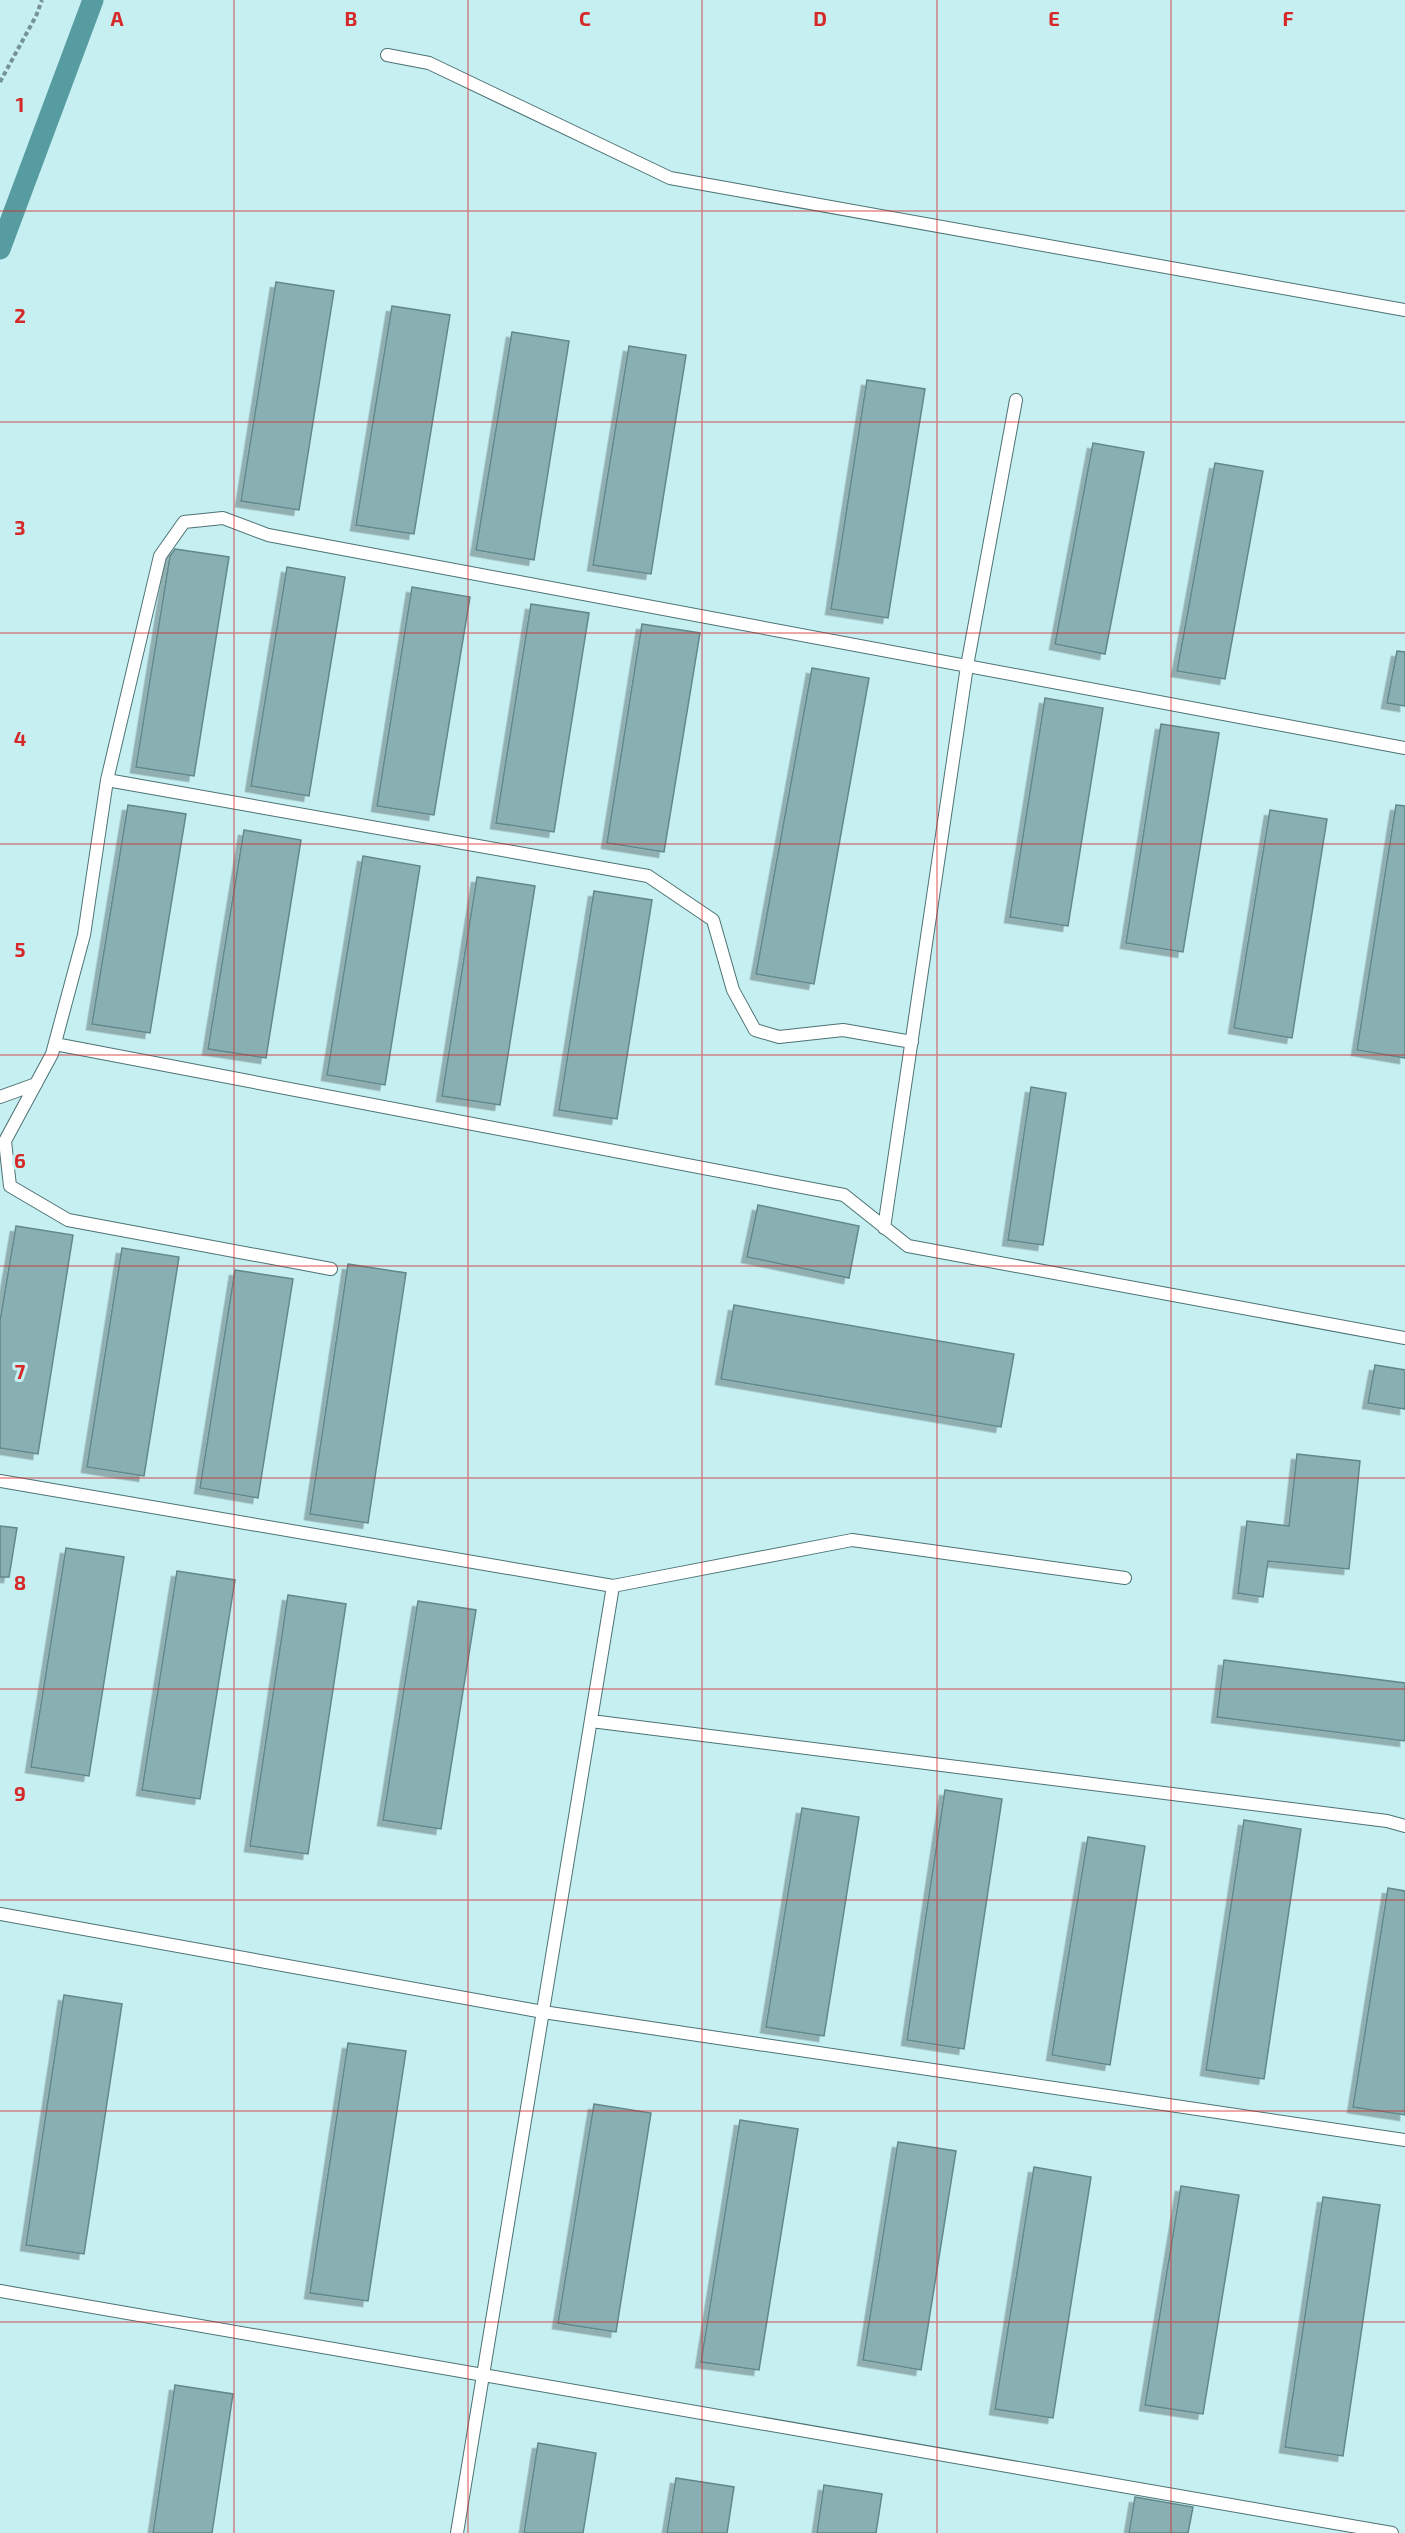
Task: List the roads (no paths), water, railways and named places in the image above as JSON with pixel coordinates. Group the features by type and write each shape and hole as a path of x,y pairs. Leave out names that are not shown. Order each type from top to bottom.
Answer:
{"lane":[{"path":"387,56 429,63 670,178 1405,310"},
{"path":"884,1228 967,666 1016,400"},
{"path":"331,1269 68,1220 10,1186 4,1141 52,1054 55,1044 84,935 107,780 160,556 184,522 223,518 268,535 1405,748"},
{"path":"107,780 648,876 713,920 733,990 755,1029 779,1037 843,1030 912,1042"},
{"path":"55,1044 844,1195 908,1246 1405,1338"},
{"path":"0,1098 36,1084"},
{"path":"0,1481 613,1586 852,1540 1125,1578"},
{"path":"457,2533 613,1586"},
{"path":"591,1721 1387,1821 1405,1826"},
{"path":"0,1914 543,2012 1405,2140"},
{"path":"0,2291 1392,2533"}],"waterway":[{"path":"0,249 93,0"}]}
